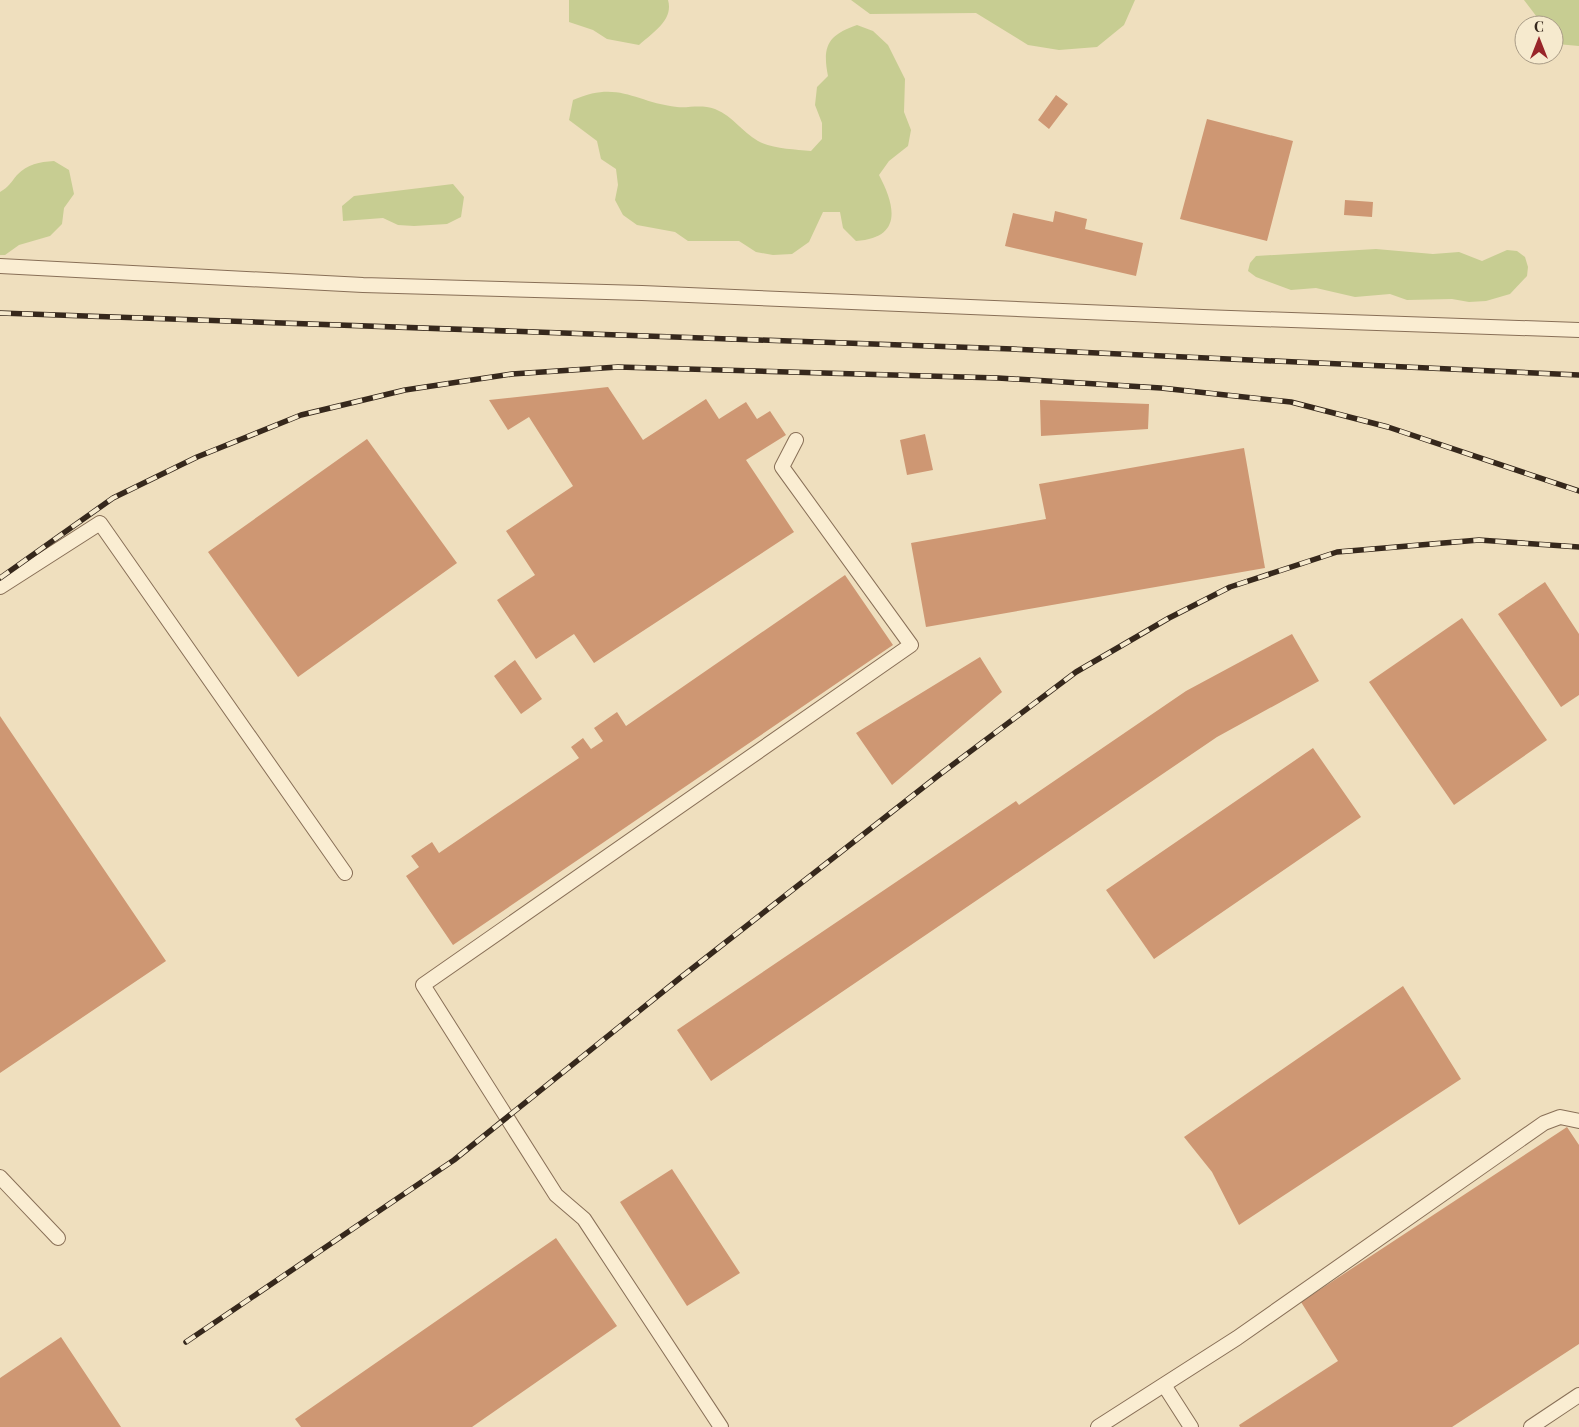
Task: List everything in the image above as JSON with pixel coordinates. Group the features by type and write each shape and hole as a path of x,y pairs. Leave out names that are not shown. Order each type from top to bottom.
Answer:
{"lane":[{"path":"0,266 363,285 642,293 1203,317 1579,330"},
{"path":"721,1427 584,1219 556,1195 423,985 911,645 782,467 796,440"},
{"path":"0,587 100,523 345,873"},
{"path":"1098,1427 1236,1338 1544,1123 1560,1117 1579,1120"},
{"path":"0,1177 58,1238"},
{"path":"1164,1385 1191,1427"},
{"path":"1531,1427 1579,1396"}],"green space":[{"path":"569,0 668,0 669,7 668,14 661,26 639,45 607,39 593,30 569,22"},
{"path":"851,0 1135,0 1124,25 1097,47 1059,50 1028,45 976,13 870,14"},
{"path":"1524,0 1579,0 1579,46 1564,45 1564,15 1535,15"},
{"path":"857,25 873,31 888,45 905,79 904,112 911,130 908,146 889,161 879,175 889,198 891,219 888,227 881,234 871,239 856,241 843,228 840,212 823,212 809,242 792,254 773,255 756,252 739,241 688,241 675,232 637,225 623,215 615,200 618,185 616,169 601,159 597,141 569,120 573,100 589,94 615,92 677,107 700,106 715,109 722,112 752,137 764,144 811,151 822,139 822,123 815,105 817,87 828,76 826,57 829,43 839,33"},
{"path":"54,161 69,170 74,194 64,208 62,224 50,236 19,245 5,255 0,255 0,192 25,168 39,163"},
{"path":"453,184 464,197 461,217 447,224 398,225 383,218 343,221 342,206 354,196"},
{"path":"1376,249 1433,254 1459,252 1482,261 1507,250 1517,251 1525,257 1528,267 1527,276 1510,294 1486,301 1469,302 1452,299 1407,300 1390,294 1355,297 1316,288 1291,290 1256,277 1248,271 1250,263 1256,256"}],"building":[{"path":"1056,95 1068,104 1049,129 1038,120"},
{"path":"1207,119 1293,141 1267,241 1180,219"},
{"path":"1345,200 1373,202 1372,217 1344,215"},
{"path":"1055,211 1087,219 1085,229 1143,243 1136,276 1005,246 1013,213 1053,222"},
{"path":"608,387 643,440 706,399 719,419 746,402 757,419 770,411 786,435 746,460 794,532 594,663 574,634 536,659 497,600 535,575 506,531 573,486 529,417 508,430 489,400"},
{"path":"1040,400 1149,404 1148,429 1041,436"},
{"path":"925,434 933,470 907,475 900,440"},
{"path":"367,439 457,563 298,677 208,552"},
{"path":"1244,448 1265,568 926,627 911,543 1046,519 1039,484"},
{"path":"845,575 893,645 453,945 406,876 419,867 411,856 432,842 439,853 579,758 571,747 583,738 591,749 603,741 594,728 617,712 626,726"},
{"path":"1545,582 1579,634 1579,695 1561,707 1498,614"},
{"path":"1462,618 1547,740 1454,805 1369,682"},
{"path":"1292,634 1319,681 1217,737 711,1081 677,1030 1016,801 1019,805 1186,691"},
{"path":"980,657 1002,692 892,785 856,733"},
{"path":"515,660 542,699 521,714 494,676"},
{"path":"0,716 166,961 0,1073"},
{"path":"1313,748 1361,817 1154,959 1106,890"},
{"path":"1403,986 1461,1079 1239,1225 1212,1172 1184,1137"},
{"path":"1567,1127 1579,1145 1579,1344 1452,1427 1240,1427 1239,1425 1338,1361 1301,1302"},
{"path":"672,1169 740,1273 687,1306 620,1202"},
{"path":"556,1238 617,1326 472,1427 301,1427 295,1419"},
{"path":"61,1337 121,1427 0,1427 0,1378"}],"railway":[{"path":"0,313 1013,349 1579,375"},
{"path":"0,578 113,498 197,457 301,415 405,390 512,374 618,367 998,378 1161,388 1291,402 1388,427 1579,491"},
{"path":"186,1342 454,1160 680,978 939,775 1076,672 1169,618 1230,587 1337,552 1479,540 1579,547"}]}
